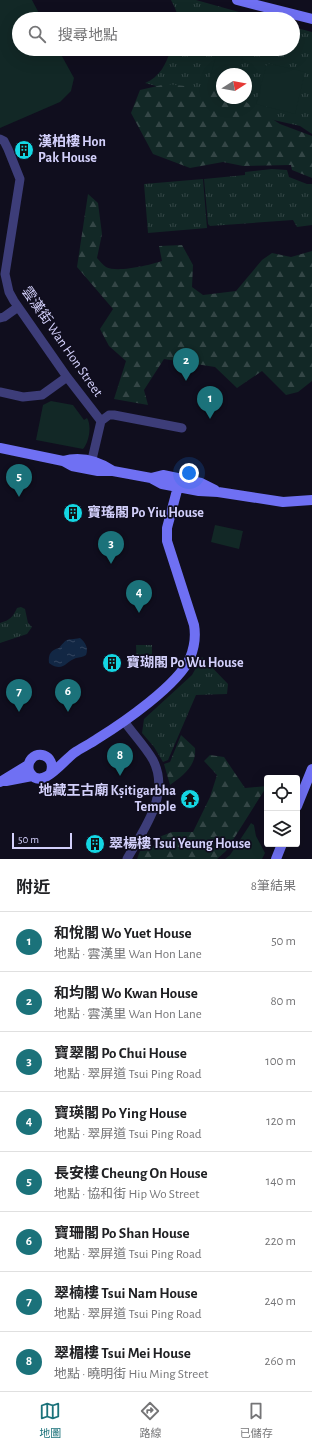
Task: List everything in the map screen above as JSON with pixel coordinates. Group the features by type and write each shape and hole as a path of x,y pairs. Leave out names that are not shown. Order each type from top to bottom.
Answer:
{"street":[{"path":"238,0 285,12"},
{"path":"300,16 312,19"},
{"name":"雲漢街 Wan Hon Street","path":"0,139 4,141 8,148 20,179 3,274 9,292 67,377 101,421"},
{"path":"0,318 4,317 18,307"},
{"path":"0,392 23,397 42,395 67,377"},
{"path":"90,465 101,421 109,415 182,428"},
{"path":"0,448 63,461 72,466 90,465 151,478 162,484 179,483 199,491 218,492 283,502 312,500"},
{"path":"0,782 32,776 35,778 46,778 73,753 98,739 124,721 168,686 190,658 194,645 195,632 192,618 167,541 167,528 179,483"},
{"path":"124,721 153,760 159,783 158,797 154,808 127,859"},
{"path":"0,782 28,765 34,756 42,755 49,758 73,753"},
{"path":"49,758 52,765 51,772"},
{"path":"28,765 28,769 32,776"},
{"path":"300,799 312,769"},
{"path":"276,859 281,847"}],"green space":[{"path":"0,0 32,0 38,12 12,12 12,56 62,56 74,78 71,91 60,102 0,128"},
{"path":"171,0 196,0 239,12 176,12"},
{"path":"300,29 312,32 312,134 300,126 269,119 240,104 252,104 252,68 216,68 216,95 200,98 145,83 155,77 162,69 168,56 300,56"},
{"path":"216,56 243,56 240,68 216,68 216,78 210,77"},
{"path":"267,63 305,72 295,114 256,104"},
{"path":"166,84 216,89 216,104 249,104 280,124 312,136 312,178 292,170 291,165 243,166 223,162 190,168 153,154 131,113 140,90"},
{"path":"272,169 287,170 289,177 307,184 312,184 312,225 297,227 293,220 210,226 208,224 204,179 245,175 245,172"},
{"path":"203,179 207,228 148,233 144,184"},
{"path":"88,194 98,203 102,234 97,258 106,267 111,269 125,269 157,263 162,261 159,246 182,245 193,265 192,287 203,295 236,291 262,260 272,253 291,257 312,251 312,381 298,392 286,395 262,371 237,388 215,367 164,359 144,390 148,405 114,399 126,361 109,346 100,329 113,309 77,267"},
{"path":"51,401 73,405 84,420 87,418 89,421 89,434 83,449 36,440 43,405"},
{"path":"215,525 243,531 239,549 211,542"},
{"path":"21,607 25,609 28,623 32,627 27,634 0,643 0,623 9,619 17,608"},
{"path":"136,645 152,645 152,667 137,667"},
{"path":"202,657 228,684 227,694 196,695 168,760 163,762 154,747 142,733 144,719 192,675"},
{"path":"181,735 195,748 194,760 188,770 170,785 164,764 170,762"},
{"path":"210,755 224,757 245,788 264,786 264,791 226,851 217,859 137,859 140,851 151,850 159,837 172,832 193,832 210,797 217,775 204,761"},
{"path":"251,823 254,825 256,836 265,853 262,859 225,859 230,855"}],"water":[{"path":"80,638 86,645 86,655 76,658 61,667 54,666 49,663 49,657 52,651 59,648 66,640"}],"place":[{"name":"漢柏樓 Hon Pak House","path":"24,150"},
{"name":"和均閣 Wo Kwan House","path":"186,381"},
{"name":"和悅閣 Wo Yuet House","path":"210,419"},
{"name":"長安樓 Cheung On House","path":"19,497"},
{"name":"寶瑤閣 Po Yiu House","path":"73,513"},
{"name":"寶翠閣 Po Chui House","path":"111,564"},
{"name":"寶瑛閣 Po Ying House","path":"139,613"},
{"name":"寶瑚閣 Po Wu House","path":"112,663"},
{"name":"翠楠樓 Tsui Nam House","path":"19,712"},
{"name":"寶珊閣 Po Shan House","path":"68,712"},
{"name":"翠楣樓 Tsui Mei House","path":"120,776"},
{"name":"地藏王古廟 Kṣitigarbha Temple","path":"190,799"},
{"name":"翠楊樓 Tsui Yeung House","path":"95,844"}]}
